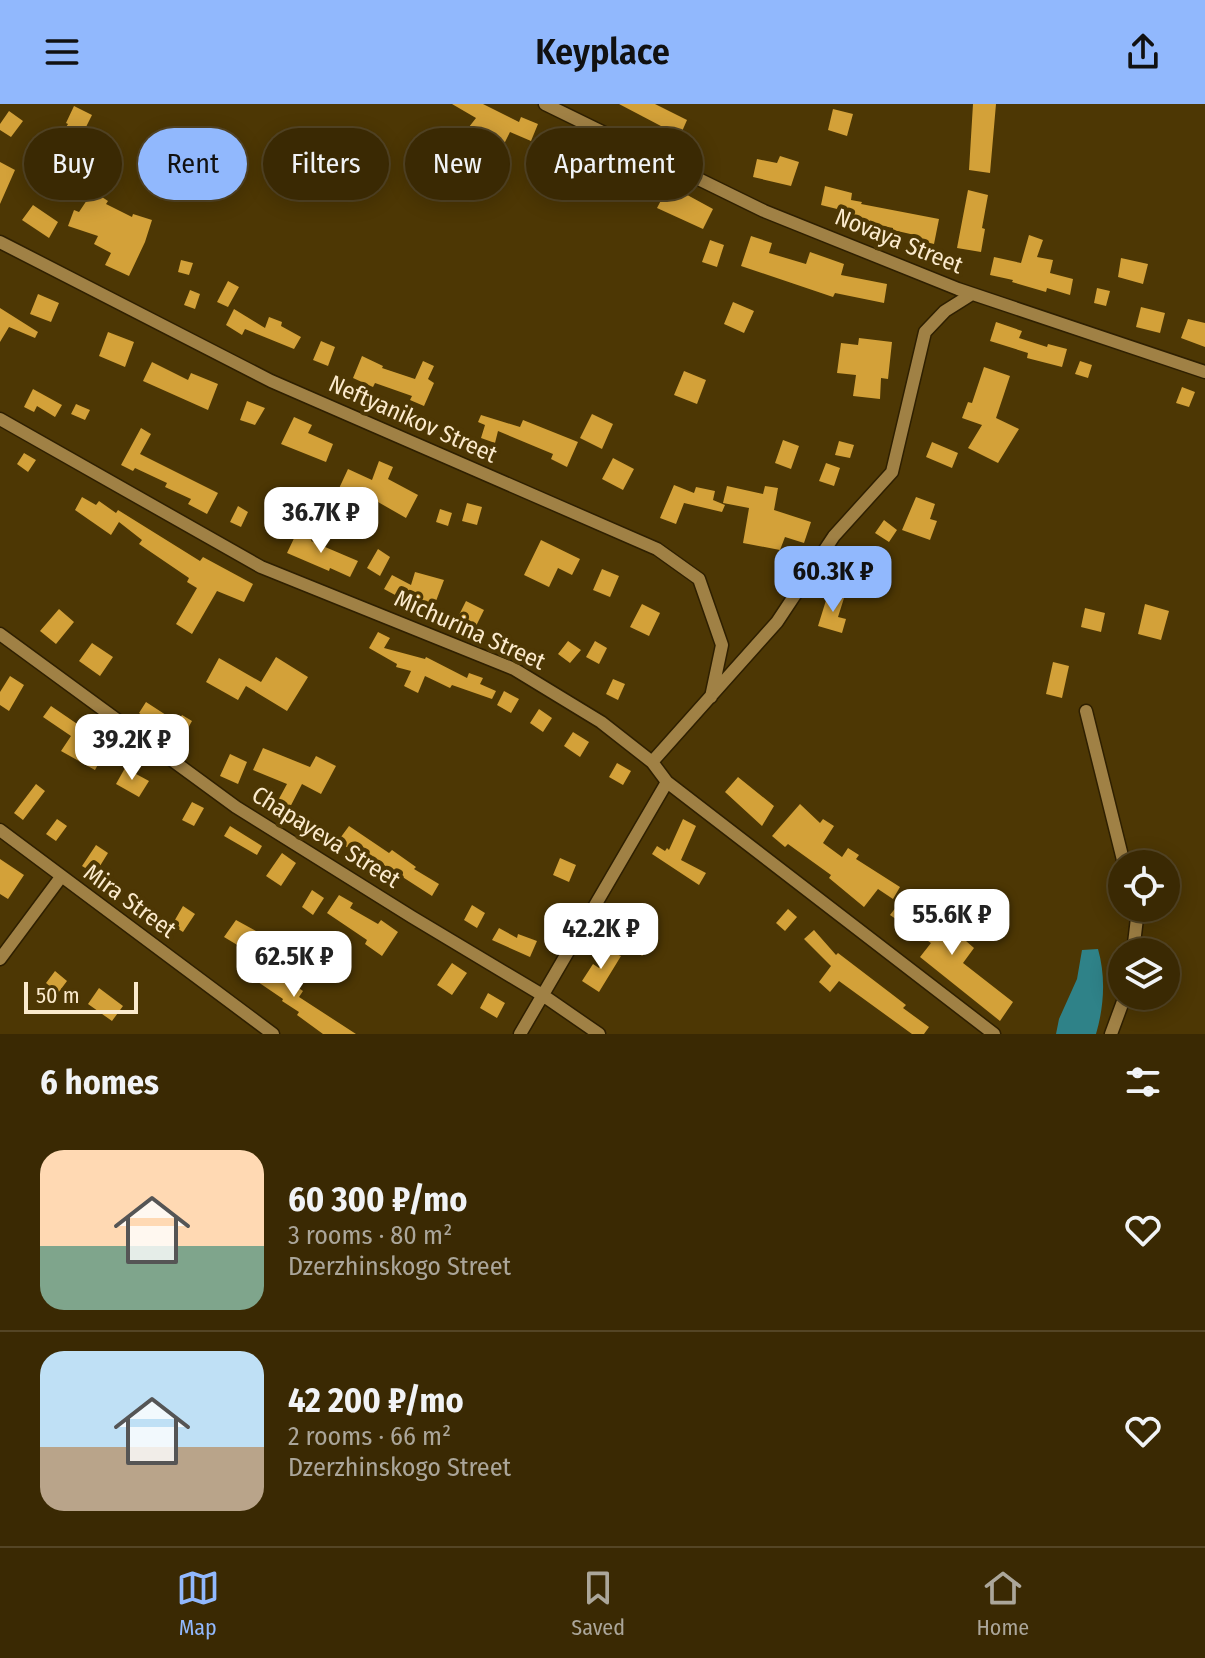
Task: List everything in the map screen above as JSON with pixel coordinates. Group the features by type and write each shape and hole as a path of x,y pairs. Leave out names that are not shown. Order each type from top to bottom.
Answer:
{"street":[{"name":"Novaya Street","path":"545,104 764,211 972,294 1205,372"},
{"name":"Neftyanikov Street","path":"0,242 271,381 657,549 699,579 722,645 711,697"},
{"path":"652,762 777,622 834,536 892,472 925,332 945,311 972,294"},
{"name":"Michurina Street","path":"0,419 261,567 514,669 601,722 652,762 667,782 994,1034"},
{"name":"Chapayeva Street","path":"0,634 236,807 544,996 599,1034"},
{"path":"1086,711 1121,850"},
{"path":"520,1034 667,782"},
{"name":"Mira Street","path":"0,830 273,1034"},
{"path":"0,959 61,877"},
{"path":"1111,1034 1120,1010"}],"water":[{"path":"1098,949 1103,992 1096,1034 1056,1034 1059,1019 1077,979 1082,950"}],"building":[{"path":"452,104 483,104 519,122 521,117 538,124 536,128 526,128 526,139 510,132 510,128 469,127 476,118"},
{"path":"619,104 655,104 687,120 684,128 665,128"},
{"path":"973,104 996,104 990,173 969,170"},
{"path":"74,106 92,115 86,128 66,128"},
{"path":"833,109 853,114 847,136 828,130"},
{"path":"9,111 23,121 11,137 0,130 0,124"},
{"path":"780,156 799,162 791,186 753,177 757,159 777,163"},
{"path":"0,162 15,170 0,204"},
{"path":"825,186 852,193 851,200 861,204 939,219 934,244 893,228 844,218 845,211 821,205"},
{"path":"968,190 988,195 981,252 957,248"},
{"path":"87,200 106,200 106,204 132,217 133,214 152,220 129,276 105,265 111,253 94,244 98,236 68,226 74,210 79,212"},
{"path":"661,200 696,200 713,209 703,229 657,208"},
{"path":"33,205 58,222 49,238 22,220"},
{"path":"1029,235 1043,240 1037,257 1053,260 1050,273 1073,279 1070,295 1047,288 1046,292 990,275 994,257 1021,263"},
{"path":"751,236 772,243 769,253 806,264 810,252 844,264 841,275 887,284 884,303 835,293 833,297 741,266"},
{"path":"710,240 724,245 717,267 702,262"},
{"path":"1121,258 1148,264 1143,284 1118,277"},
{"path":"181,260 193,263 189,275 178,272"},
{"path":"228,281 239,287 228,307 217,302"},
{"path":"1097,288 1110,291 1106,306 1094,303"},
{"path":"190,290 200,294 195,309 184,305"},
{"path":"38,294 59,303 51,322 30,314"},
{"path":"733,302 754,311 744,333 724,324"},
{"path":"1141,307 1165,313 1160,333 1136,327"},
{"path":"0,308 38,332 35,338 9,327 0,342"},
{"path":"234,309 265,328 269,317 282,322 281,326 301,337 294,349 245,329 242,335 226,325"},
{"path":"1188,319 1205,323 1205,347 1181,338"},
{"path":"996,322 1022,331 1019,338 1047,347 1048,344 1067,349 1062,367 1027,358 1028,353 990,341"},
{"path":"108,332 134,342 125,367 99,356"},
{"path":"859,338 892,342 888,379 881,378 880,399 853,396 856,375 837,373 841,343 858,345"},
{"path":"321,341 335,347 328,366 313,360"},
{"path":"362,356 382,368 415,379 423,361 434,366 428,379 434,383 424,406 410,400 412,396 375,383 373,387 353,378"},
{"path":"1080,361 1092,365 1088,378 1075,374"},
{"path":"152,362 188,380 191,373 218,384 208,410 143,381"},
{"path":"984,367 1010,376 996,418 1019,429 998,463 968,448 982,425 962,418 968,402 972,403"},
{"path":"684,371 706,380 697,404 674,395"},
{"path":"1182,387 1195,392 1189,407 1176,403"},
{"path":"33,389 62,405 55,417 37,406 34,412 24,407"},
{"path":"247,401 265,408 255,425 240,420"},
{"path":"76,404 90,410 85,420 71,414"},
{"path":"592,414 613,424 602,449 580,438"},
{"path":"481,415 520,427 523,420 578,442 567,467 551,459 553,454 498,431 495,443 481,438 485,425 478,422"},
{"path":"294,417 312,425 308,433 333,444 326,462 281,444"},
{"path":"141,428 151,434 140,454 218,493 207,514 188,504 191,499 165,487 167,483 121,465"},
{"path":"783,440 799,446 791,469 775,463"},
{"path":"839,441 854,445 850,458 835,455"},
{"path":"932,442 958,453 952,468 926,457"},
{"path":"24,453 36,460 28,472 17,464"},
{"path":"613,458 634,469 623,490 602,479"},
{"path":"379,461 393,467 388,479 418,495 406,518 378,502 371,519 358,513 360,509 336,495 348,469 372,480"},
{"path":"826,463 840,468 834,486 819,481"},
{"path":"674,485 694,493 696,487 715,491 713,500 725,505 722,512 684,503 676,524 660,518"},
{"path":"727,486 763,494 765,486 778,488 774,510 811,522 804,543 785,537 780,550 743,543 749,508 723,503"},
{"path":"82,497 96,505 99,501 116,513 118,510 200,561 203,557 253,584 244,602 217,591 192,634 176,624 197,588 187,582 189,578 139,544 142,540 119,522 111,535 75,510"},
{"path":"916,497 935,504 930,519 937,521 930,540 902,530"},
{"path":"467,503 482,507 477,525 462,521"},
{"path":"238,506 248,512 241,527 230,522"},
{"path":"440,509 452,513 448,526 436,522"},
{"path":"884,520 897,530 889,542 875,533"},
{"path":"298,530 313,537 311,541 358,561 350,577 287,553"},
{"path":"541,540 580,559 572,575 558,568 549,587 524,575"},
{"path":"378,549 390,557 380,576 367,568"},
{"path":"860,551 877,560 869,577 852,568"},
{"path":"602,569 619,576 610,597 593,590"},
{"path":"415,572 444,580 433,609 408,602 384,589 392,575 411,585"},
{"path":"828,594 844,598 838,617 846,619 842,633 818,626"},
{"path":"466,601 484,610 475,628 457,619"},
{"path":"642,604 660,613 649,636 630,627"},
{"path":"1145,604 1169,611 1161,640 1138,634"},
{"path":"1085,608 1105,613 1101,632 1081,627"},
{"path":"59,609 74,622 56,644 40,631"},
{"path":"378,632 390,638 384,648 426,657 467,678 469,673 483,678 480,684 496,691 492,699 452,685 450,688 425,676 418,693 404,686 411,671 396,667 397,664 369,648"},
{"path":"568,641 581,650 570,663 558,654"},
{"path":"595,641 607,648 599,664 586,657"},
{"path":"92,643 113,657 100,676 79,661"},
{"path":"276,657 308,677 287,711 246,686 238,700 206,682 219,658 261,682"},
{"path":"1053,662 1069,666 1062,698 1046,694"},
{"path":"10,676 24,685 9,711 0,705 0,692"},
{"path":"613,679 625,684 618,700 606,694"},
{"path":"504,691 519,699 511,713 497,705"},
{"path":"146,702 166,715 158,726 139,713"},
{"path":"51,706 89,732 91,729 111,740 95,770 61,751 71,736 43,717"},
{"path":"539,709 552,718 543,732 530,723"},
{"path":"182,715 192,721 184,735 174,729"},
{"path":"573,732 589,742 580,757 564,746"},
{"path":"263,748 310,767 316,756 336,766 321,794 302,784 287,813 275,806 287,784 253,770"},
{"path":"230,754 247,762 238,784 220,776"},
{"path":"617,763 631,771 623,785 609,777"},
{"path":"125,768 149,781 139,797 116,784"},
{"path":"738,777 774,806 762,826 725,792"},
{"path":"36,784 45,791 23,820 14,813"},
{"path":"192,802 204,808 194,826 182,820"},
{"path":"800,804 820,823 823,819 834,826 823,843 842,857 848,848 859,855 856,859 900,887 893,899 878,889 864,907 829,878 831,875 772,836"},
{"path":"57,819 67,826 56,841 46,834"},
{"path":"683,819 696,826 681,860 706,873 699,885 652,854 657,846 669,850"},
{"path":"230,826 262,846 257,855 224,836"},
{"path":"349,826 389,853 392,850 416,867 414,869 439,884 432,896 370,856 367,861 338,841"},
{"path":"96,845 108,853 95,874 82,866"},
{"path":"282,853 296,863 281,886 266,876"},
{"path":"560,858 576,865 569,882 553,875"},
{"path":"0,859 24,875 8,899 0,894"},
{"path":"312,890 324,898 313,915 302,907"},
{"path":"339,895 353,903 350,908 378,924 381,920 398,932 382,956 365,944 367,940 327,913"},
{"path":"903,898 942,925 945,921 969,937 966,941 974,948 963,963 1013,1002 1000,1021 920,957 931,943 890,915"},
{"path":"472,905 485,913 477,928 464,920"},
{"path":"183,906 195,914 183,932 172,925"},
{"path":"788,909 797,917 785,931 776,923"},
{"path":"236,920 256,931 244,949 224,937"},
{"path":"499,928 517,938 518,934 537,941 530,957 492,940"},
{"path":"814,930 836,955 838,953 906,1005 903,1008 929,1027 924,1034 912,1034 839,981 830,992 819,982 831,966 804,939"},
{"path":"645,936 653,944 642,956 634,947"},
{"path":"607,950 621,956 599,992 582,981 593,964 599,968"},
{"path":"251,957 303,991 299,997 356,1034 323,1034 297,1015 299,1012 283,999 242,971"},
{"path":"452,963 467,973 452,995 437,985"},
{"path":"55,971 67,981 58,993 46,983"},
{"path":"99,988 123,1006 112,1021 88,1004"},
{"path":"488,993 505,1003 497,1018 480,1008"}]}
